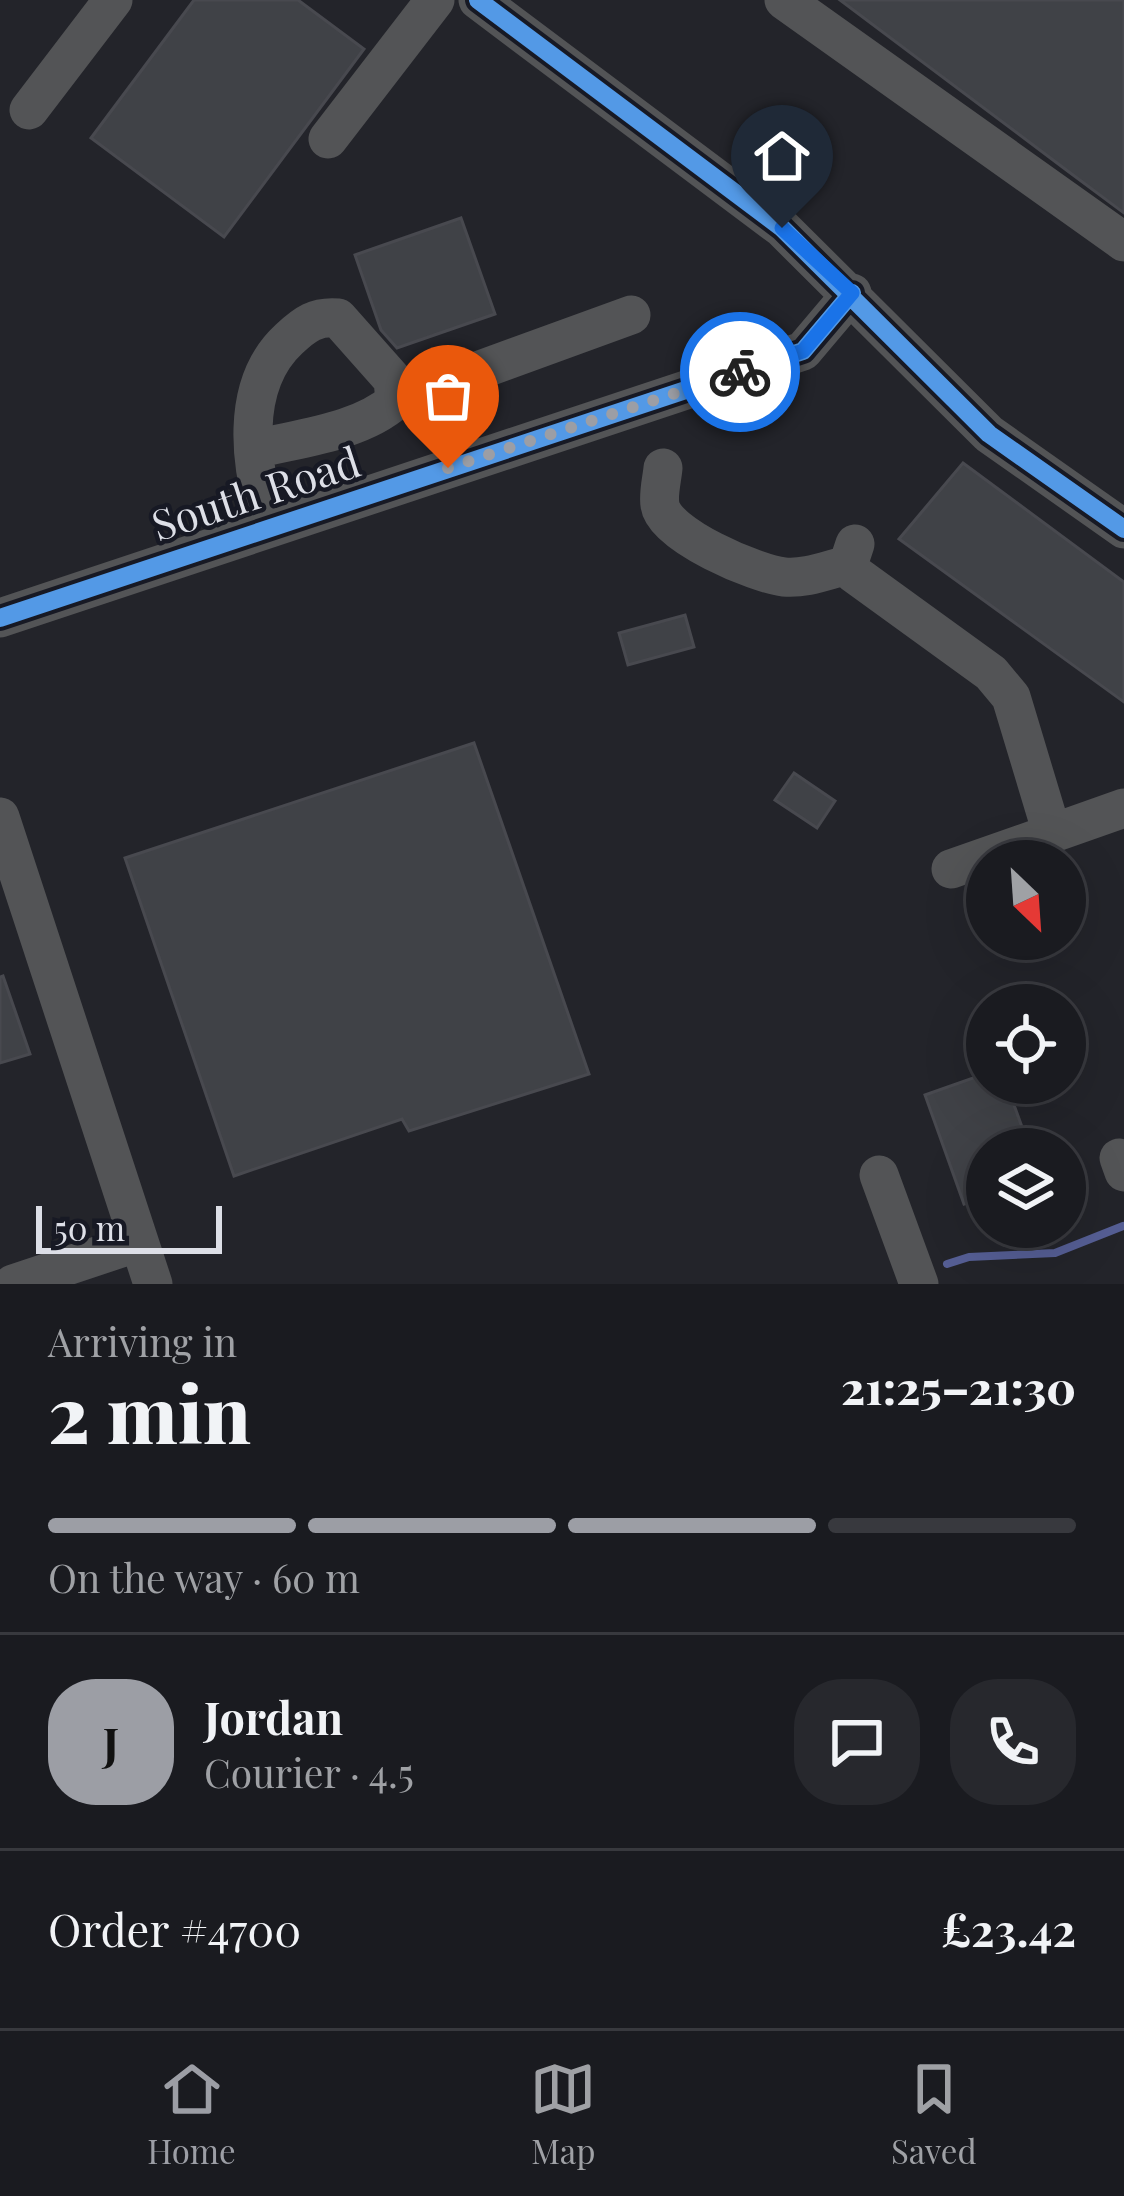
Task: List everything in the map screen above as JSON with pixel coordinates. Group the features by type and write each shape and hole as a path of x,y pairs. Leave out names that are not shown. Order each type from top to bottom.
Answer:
{"street":[{"path":"29,110 113,0"},
{"path":"328,140 435,0"},
{"path":"478,0 782,228 989,434 1124,529"},
{"path":"784,0 1124,242"},
{"name":"South Road","path":"0,618 803,351 852,293"},
{"path":"256,449 355,423 382,413 395,401 631,315"},
{"path":"271,527 258,493 254,410 260,378 278,349 306,323 321,316 338,318 393,380 395,401"},
{"path":"663,468 660,507 682,536 771,575 807,577 851,554 853,573 991,673 1011,697 1052,833"},
{"path":"951,869 1124,808"},
{"path":"0,817 153,1284"},
{"path":"879,1175 919,1284"},
{"path":"13,1284 139,1242"}],"building":[{"path":"194,0 298,0 364,49 224,237 91,138"},
{"path":"840,0 1124,0 1124,213 1065,169"},
{"path":"461,218 495,314 397,348 381,330 355,255"},
{"path":"963,463 1124,582 1124,702 899,539"},
{"path":"685,615 694,647 628,665 619,633"},
{"path":"474,743 589,1074 409,1131 402,1119 234,1176 125,858"},
{"path":"794,773 835,801 817,828 775,800"},
{"path":"0,977 30,1054 0,1063"},
{"path":"966,1080 966,1104 1014,1104 1022,1128 966,1128 966,1203 964,1204 925,1095"}],"waterway":[{"path":"947,1264 969,1257 1055,1253 1123,1226"}],"cycle path":[{"path":"478,0 782,228 989,434 1124,529"},
{"path":"0,618 803,351 852,293"}],"way so far":[{"path":"448,468 740,372"}],"route":[{"path":"740,372 803,351 852,293 782,228"}]}
